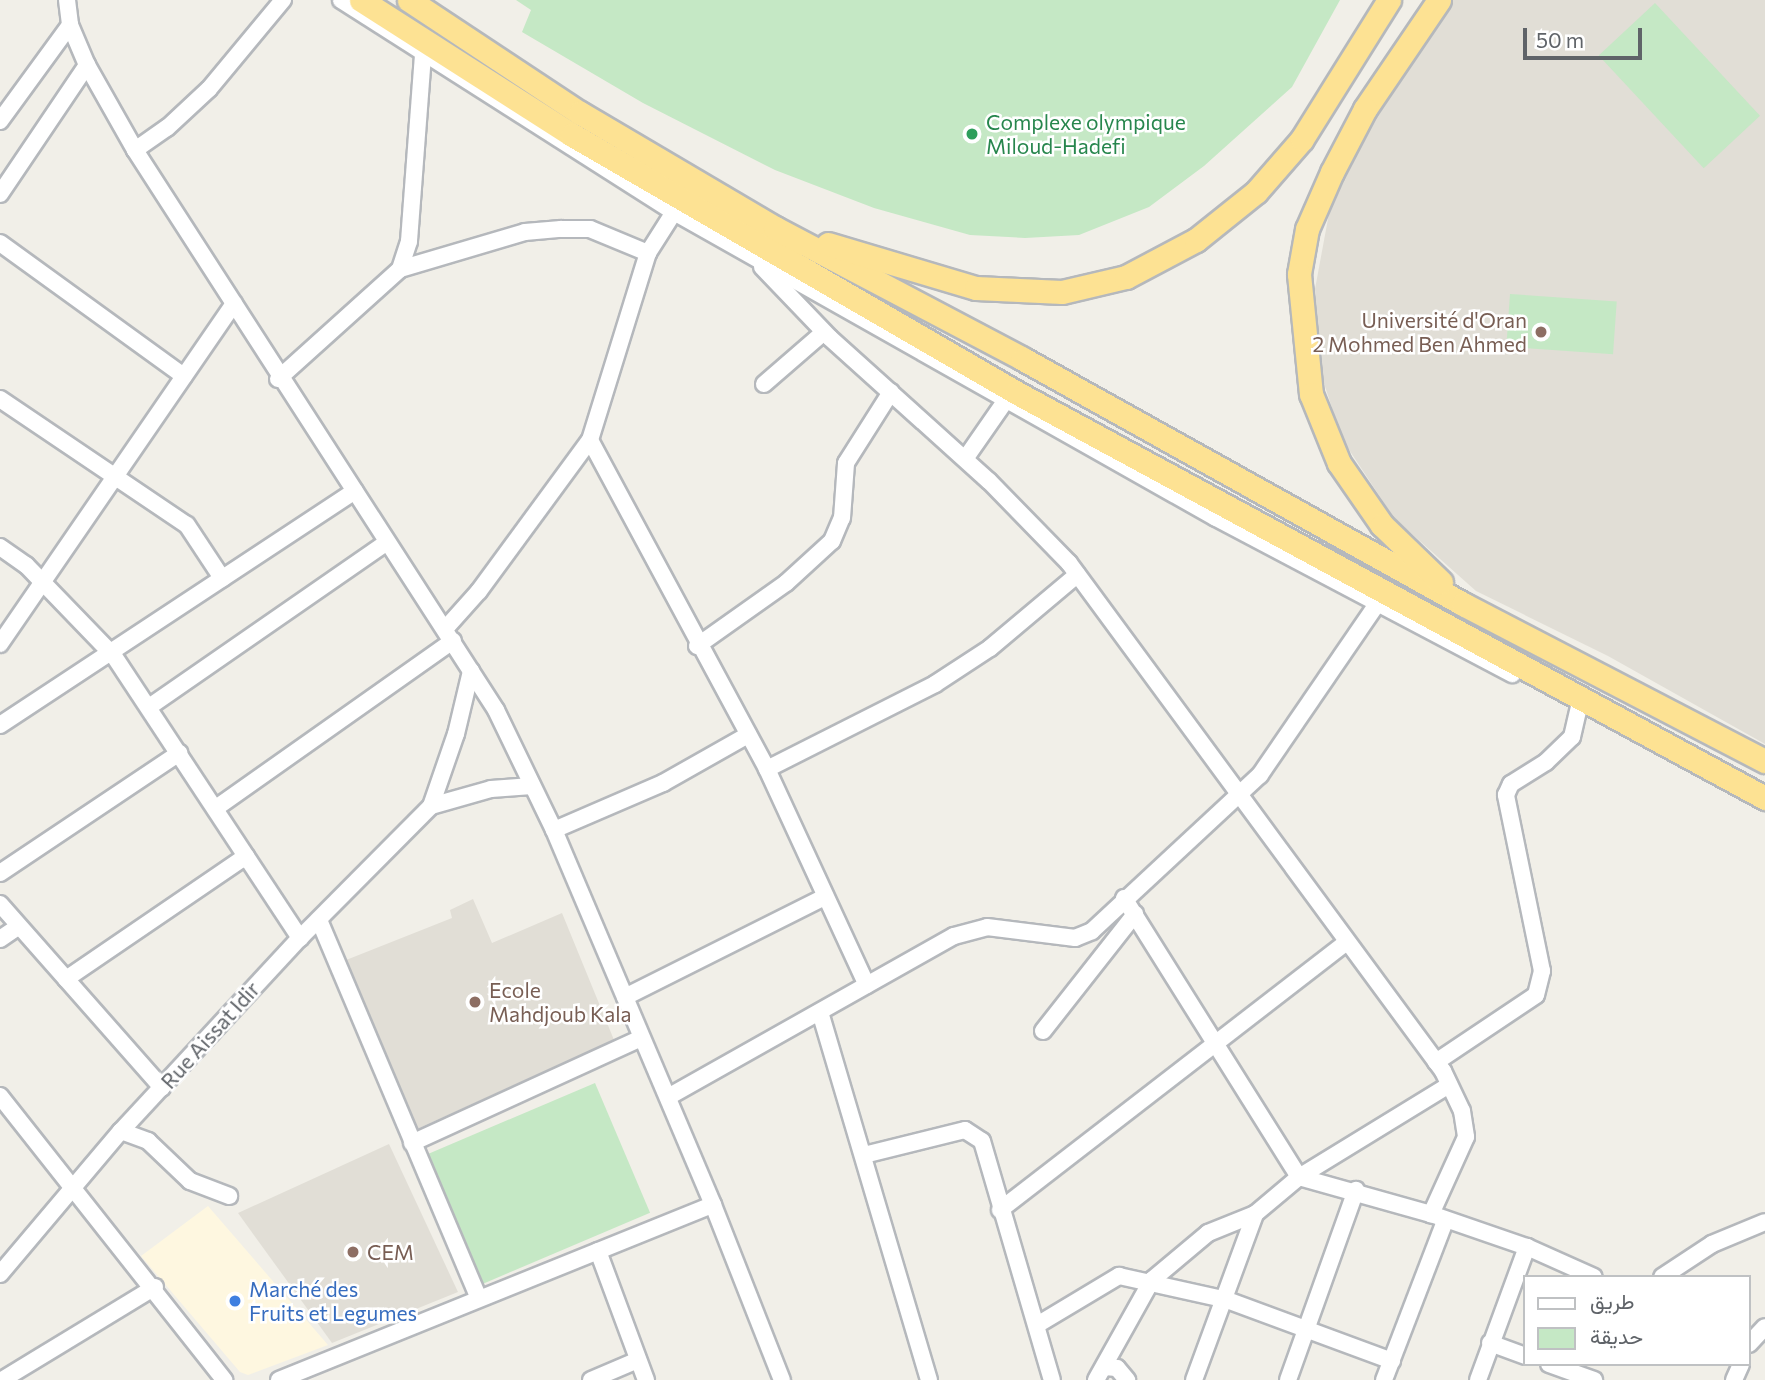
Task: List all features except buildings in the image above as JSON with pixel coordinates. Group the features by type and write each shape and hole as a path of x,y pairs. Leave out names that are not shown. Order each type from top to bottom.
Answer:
{"highway":[{"path":"361,0 572,135 910,332 1587,708 1765,798"},
{"path":"409,0 580,113 775,228 1023,359 1463,604 1765,761"},
{"path":"775,228 976,288 1062,292 1126,277 1196,240 1256,192 1302,139 1390,0"},
{"path":"1439,0 1365,109 1332,172 1307,229 1299,274 1300,312 1311,394 1339,463 1382,525 1463,604"}],"street":[{"path":"67,0 70,25 87,65 135,150 234,304 278,379 355,491 496,710 554,830 668,1097 782,1380"},
{"path":"135,150 167,128 209,89 283,0"},
{"path":"341,0 422,55 674,212 1006,400 1377,604 1587,708 1572,737 1546,762 1511,784 1506,795 1542,971 1536,995 1436,1062"},
{"path":"0,121 6,101 70,25"},
{"path":"400,269 409,242 422,55"},
{"path":"0,194 87,65"},
{"path":"216,808 449,635 590,440 648,253 674,212"},
{"path":"278,379 400,269 525,232 561,229 590,229 648,253"},
{"path":"0,243 184,376"},
{"path":"751,255 824,332 965,458 1077,575 1436,1062 1449,1085 1462,1111 1466,1137 1384,1380"},
{"path":"0,644 41,580 234,304"},
{"path":"764,384 824,332"},
{"path":"696,646 786,583 832,541 842,517 846,464 891,393"},
{"path":"0,399 187,525 222,578"},
{"path":"965,458 1006,400"},
{"path":"590,440 696,646 766,769 867,985"},
{"path":"0,725 355,491"},
{"path":"149,707 386,543"},
{"path":"0,547 41,580 109,652 149,707 300,938"},
{"path":"766,769 936,684 990,649 1077,575"},
{"path":"668,1097 968,931 987,927 1085,936 1240,795 1276,754 1377,604"},
{"path":"432,806 456,734 471,671"},
{"path":"554,830 663,783 748,735"},
{"path":"0,873 179,753"},
{"path":"432,806 491,789 532,786"},
{"name":"Rue Aissat Idir","path":"0,1274 74,1191 121,1131 300,938 432,806"},
{"path":"66,979 246,856"},
{"path":"625,997 825,897"},
{"path":"1124,898 1299,1177 1356,1191 1527,1247 1590,1275"},
{"path":"0,904 162,1088"},
{"path":"1043,1031 1135,914"},
{"path":"319,920 478,1296"},
{"path":"0,939 18,927"},
{"path":"1000,1210 1215,1047 1347,942"},
{"path":"820,1012 929,1380"},
{"path":"412,1143 641,1038"},
{"path":"1100,1373 1152,1280 1208,1233 1255,1214 1299,1177 1449,1085"},
{"path":"0,1096 74,1191 155,1287 224,1380"},
{"path":"864,1155 965,1130 982,1141 1000,1210 1052,1380"},
{"path":"121,1131 148,1141 190,1181 229,1196"},
{"path":"1289,1380 1356,1191"},
{"path":"279,1380 478,1296 713,1205"},
{"path":"1194,1380 1227,1300 1255,1214"},
{"path":"1665,1275 1712,1244 1765,1222"},
{"path":"1478,1380 1527,1247"},
{"path":"598,1251 646,1380"},
{"path":"1037,1325 1119,1276 1152,1280 1227,1300 1392,1361"},
{"path":"2,1380 155,1287"},
{"path":"1754,1341 1765,1327"},
{"path":"1490,1343 1524,1356"},
{"path":"591,1380 638,1360"},
{"path":"1555,1366 1594,1380"},
{"path":"1100,1373 1117,1368 1127,1380"}],"shaded area":[{"name":"Université d'Oran 2 Mohmed Ben Ahmed","path":"1442,0 1765,0 1765,744 1608,656 1476,591 1394,518 1342,439 1321,374 1315,289 1330,208 1385,81"},
{"name":"Ecole Mahdjoub Kala","path":"473,899 492,943 562,913 614,1040 408,1133 336,964 452,918 450,910"},
{"name":"CEM","path":"389,1144 458,1292 332,1343 238,1213"},
{"name":"Marché des Fruits et Legumes","path":"208,1206 328,1345 248,1375 240,1372 141,1256"}],"green space":[{"name":"Complexe olympique Miloud-Hadefi","path":"516,0 1340,0 1292,87 1204,166 1149,207 1079,235 1025,238 970,235 874,208 775,170 643,103 522,32 531,10"},
{"path":"1655,3 1760,116 1704,168 1599,56"},
{"path":"1510,294 1617,301 1613,354 1506,347"},
{"path":"595,1083 650,1213 481,1285 426,1155"}],"place":[{"name":"Complexe olympique Miloud-Hadefi","path":"972,134"},
{"name":"Université d'Oran 2 Mohmed Ben Ahmed","path":"1541,332"},
{"name":"Ecole Mahdjoub Kala","path":"475,1002"},
{"name":"CEM","path":"353,1252"},
{"name":"Marché des Fruits et Legumes","path":"235,1301"}]}
